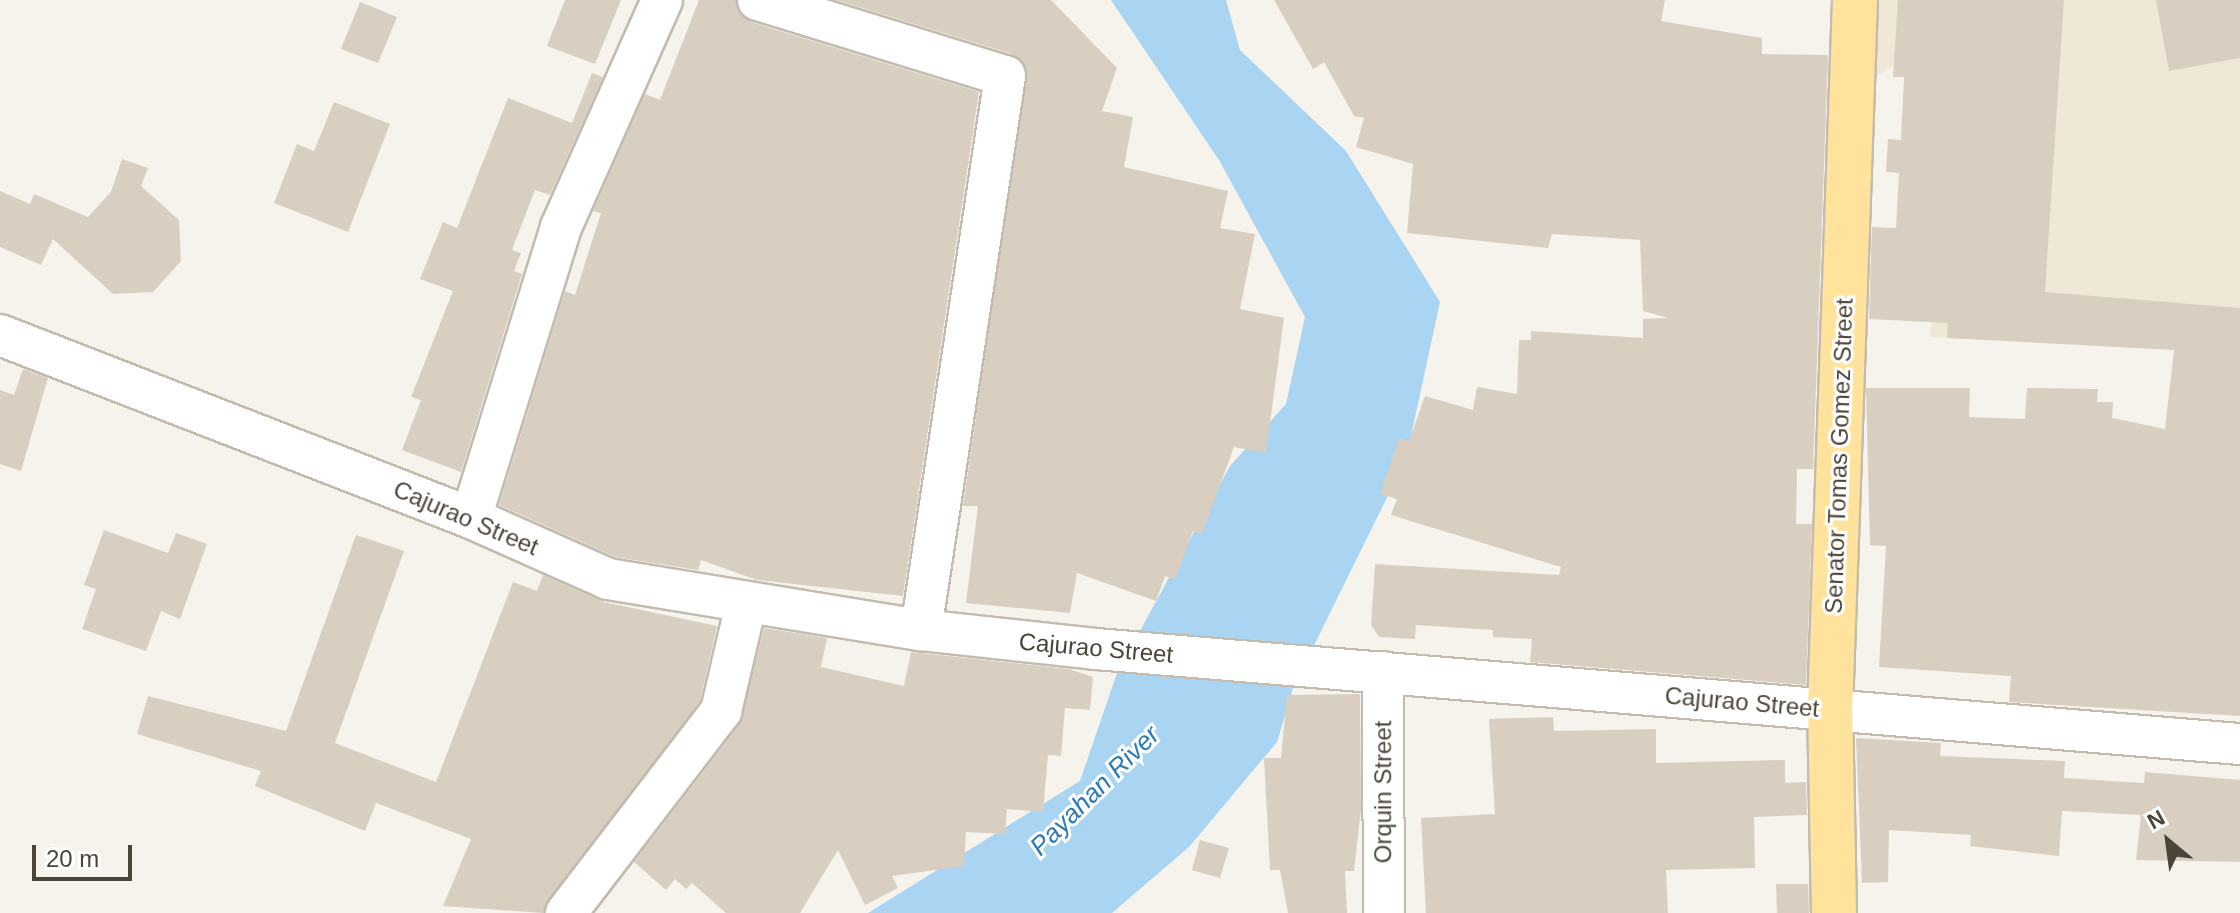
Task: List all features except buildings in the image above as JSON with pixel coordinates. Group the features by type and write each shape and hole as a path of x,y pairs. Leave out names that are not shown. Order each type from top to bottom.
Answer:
{"main road":[{"name":"Senator Tomas Gomez Street","path":"1834,913 1830,709 1855,0"}],"street":[{"path":"471,518 561,227 662,0"},
{"path":"758,0 1005,76 921,630"},
{"name":"Cajurao Street","path":"0,335 471,518 608,579 746,604 921,630 1096,649 2240,744"},
{"path":"566,913 721,711 746,604"},
{"name":"Orquin Street","path":"1373,670 1384,913"}],"shaded area":[{"path":"1867,0 2240,0 2240,352 1930,337 1957,33 1868,80"}],"water":[{"name":"Payahan River","path":"1111,0 1226,0 1240,50 1346,151 1440,302 1406,459 1293,688 1277,742 1189,847 1112,913 868,913 1080,781 1117,673 1230,466 1286,404 1305,317 1219,160"}]}
